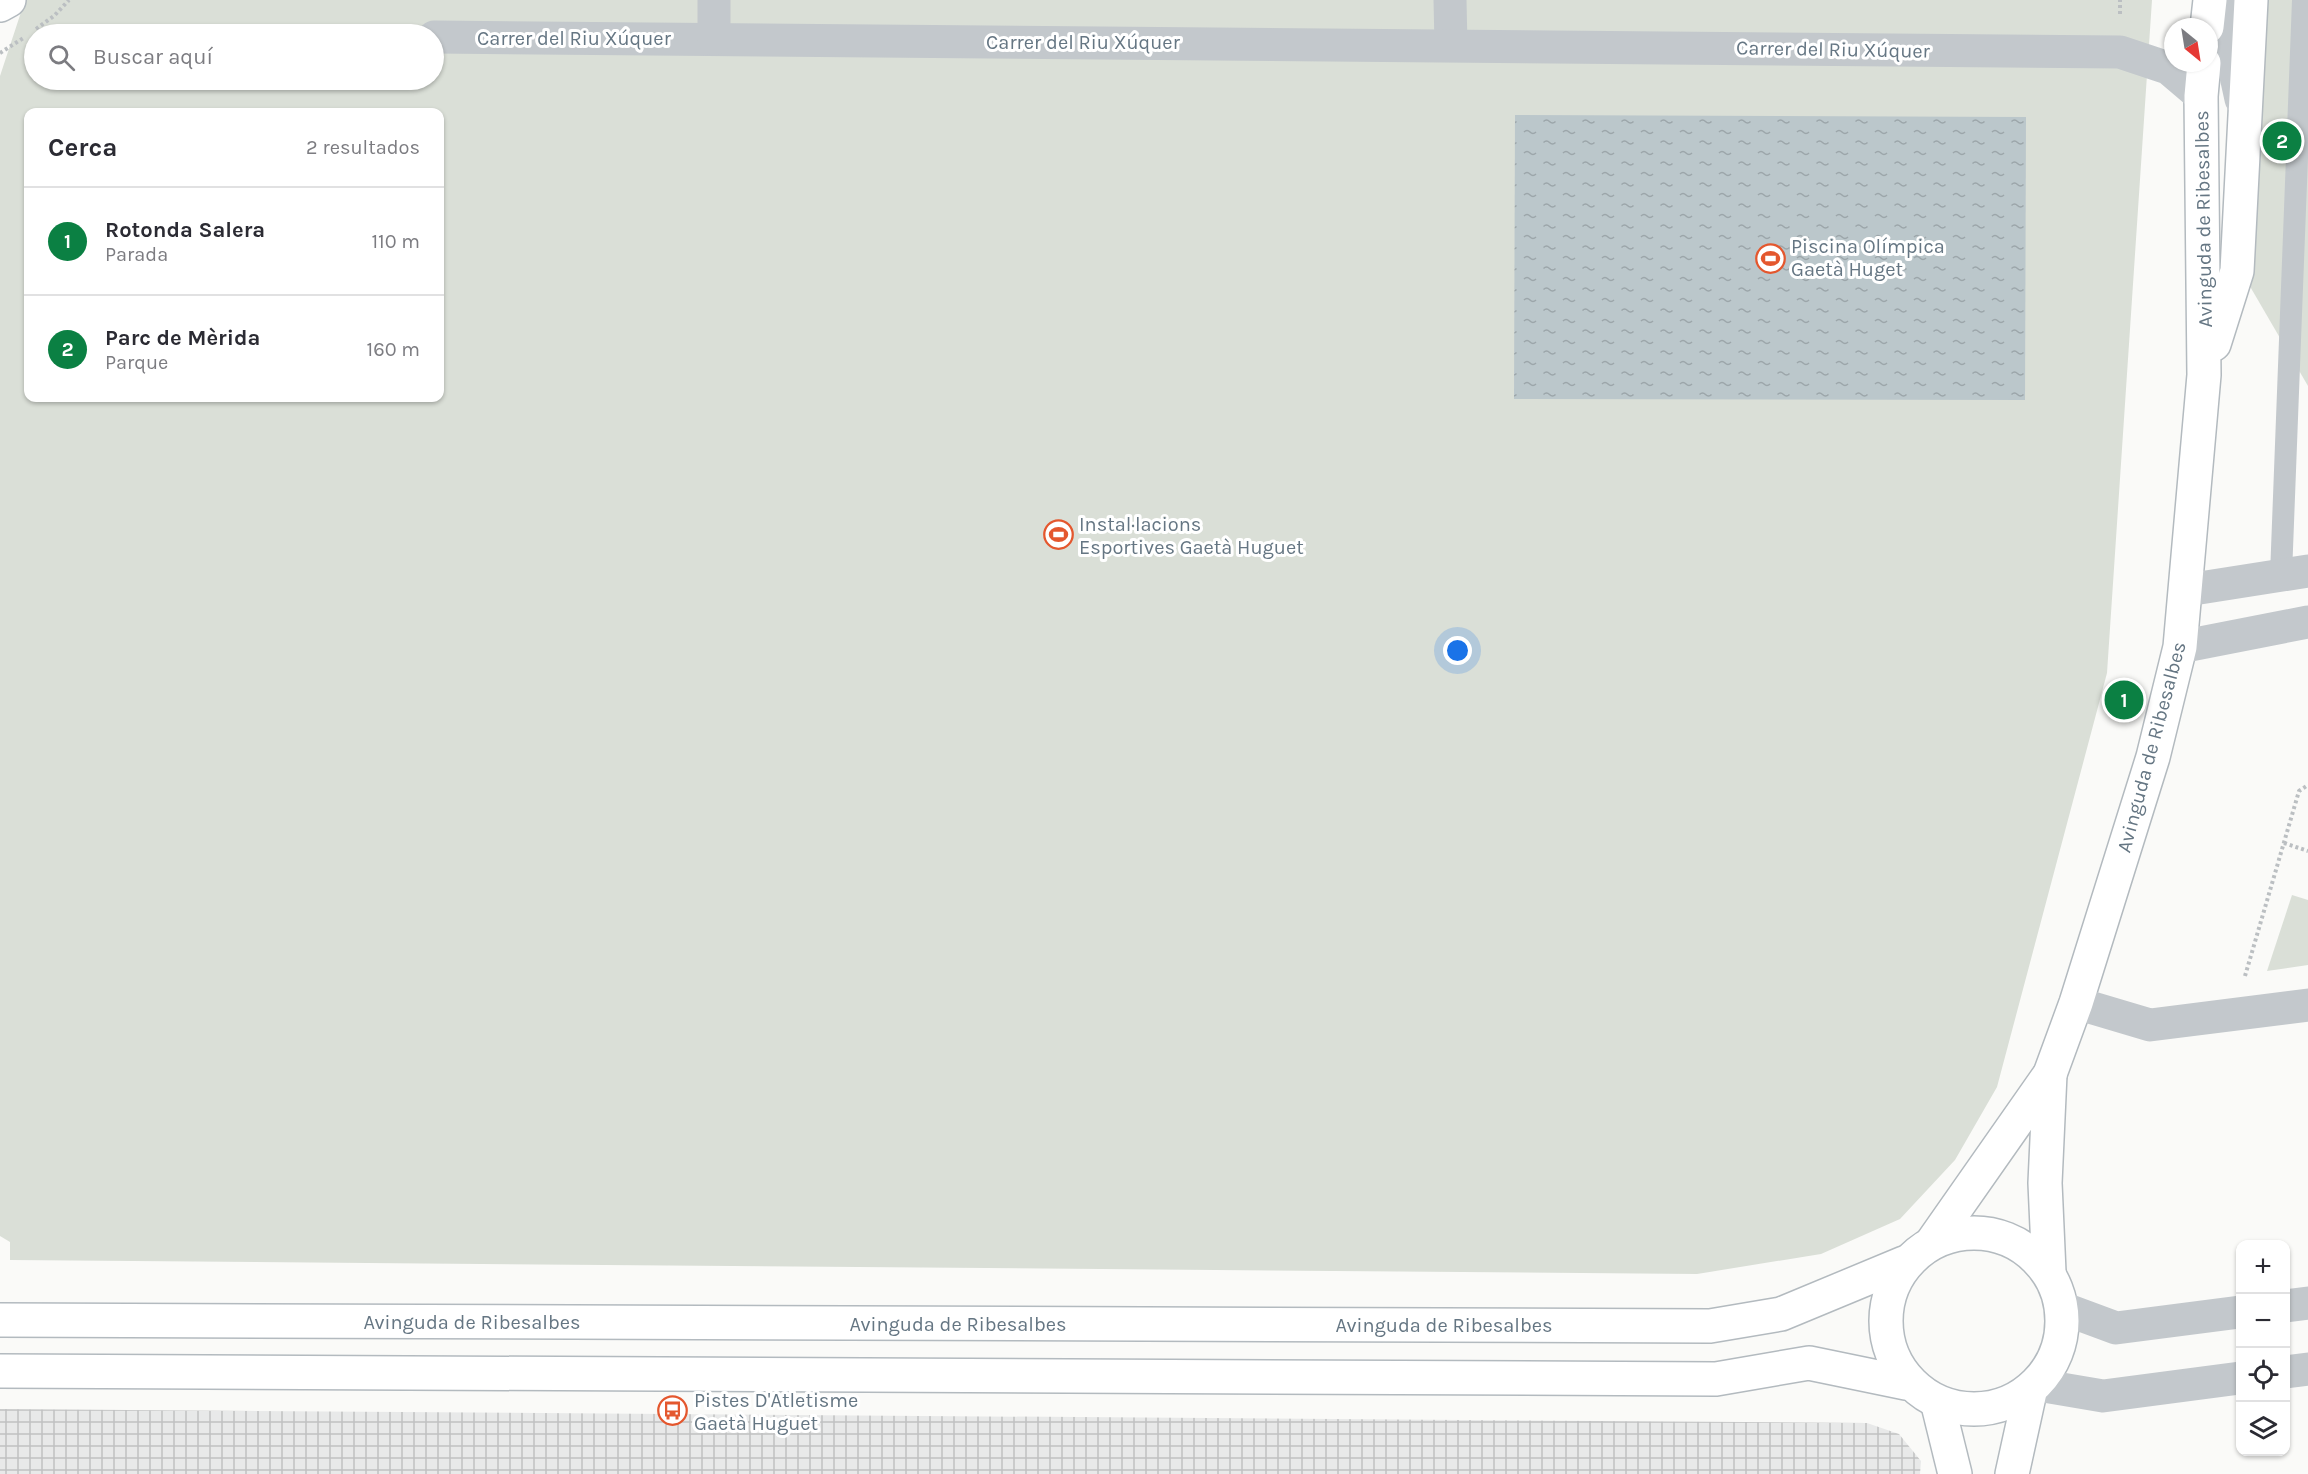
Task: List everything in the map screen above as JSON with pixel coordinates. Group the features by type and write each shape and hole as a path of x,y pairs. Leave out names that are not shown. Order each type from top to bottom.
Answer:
{"street":[{"path":"0,5 9,0"},
{"path":"714,0 714,39"},
{"path":"1450,0 1451,45"},
{"path":"2208,18 2210,0"},
{"name":"Avinguda de Ribesalbes","path":"2228,0 2226,30 2245,116"},
{"name":"Avinguda de Ribesalbes","path":"2204,375 2237,271 2251,0"},
{"name":"Carrer del Riu Xúquer","path":"444,37 2120,52 2168,68 2201,96"},
{"name":"Avinguda de Ribesalbes","path":"1933,1241 2050,1074 2076,1003 2153,757 2180,647 2187,590 2204,375 2201,96 2203,72"},
{"path":"2187,590 2294,573"},
{"path":"2180,647 2308,622"},
{"path":"2076,1003 2151,1025 2308,1005"},
{"name":"Avinguda de Ribesalbes","path":"2049,1272 2045,1183 2050,1074"},
{"path":"1906,1383 1882,1323 1904,1263 1933,1241 1975,1231 2017,1243 2049,1272 2062,1308 2059,1349 2034,1388 2012,1474"},
{"name":"Avinguda de Ribesalbes","path":"0,1320 1710,1326 1781,1314 1904,1263"},
{"path":"2290,1305 2308,1303"},
{"path":"2062,1308 2116,1328 2236,1313"},
{"path":"0,1371 1716,1379 1809,1363 1906,1383 1938,1405 1986,1411 2034,1388 2103,1396 2236,1379"},
{"path":"2290,1371 2308,1369"},
{"path":"1938,1405 1955,1474"}],"lane":[{"path":"2294,573 2303,0"}],"path":[{"path":"2234,1014 2300,791 2308,785"},
{"path":"2284,843 2308,851"}],"shaded area":[{"name":"Instal·lacions Esportives Gaetà Huguet","path":"25,0 2152,0 2107,673 1997,1087 1955,1160 1900,1219 1821,1254 1697,1274 10,1260 10,1242 0,1236 0,76"},
{"path":"2263,0 2308,0 2308,386 2248,283"},
{"path":"2292,895 2308,900 2308,965 2267,971"},
{"path":"0,1409 1867,1423 1899,1434 1921,1461 1920,1474 0,1474"}],"water":[{"name":"Piscina Olímpica Gaetà Huget","path":"1515,115 2026,117 2025,400 1514,399"}],"place":[{"name":"Parc de Mèrida","path":"2282,141"},
{"name":"Piscina Olímpica Gaetà Huget","path":"1770,258"},
{"name":"Instal·lacions Esportives Gaetà Huguet","path":"1058,535"},
{"name":"Rotonda Salera","path":"2124,700"},
{"name":"Pistes D'Atletisme Gaetà Huguet","path":"673,1411"}]}
